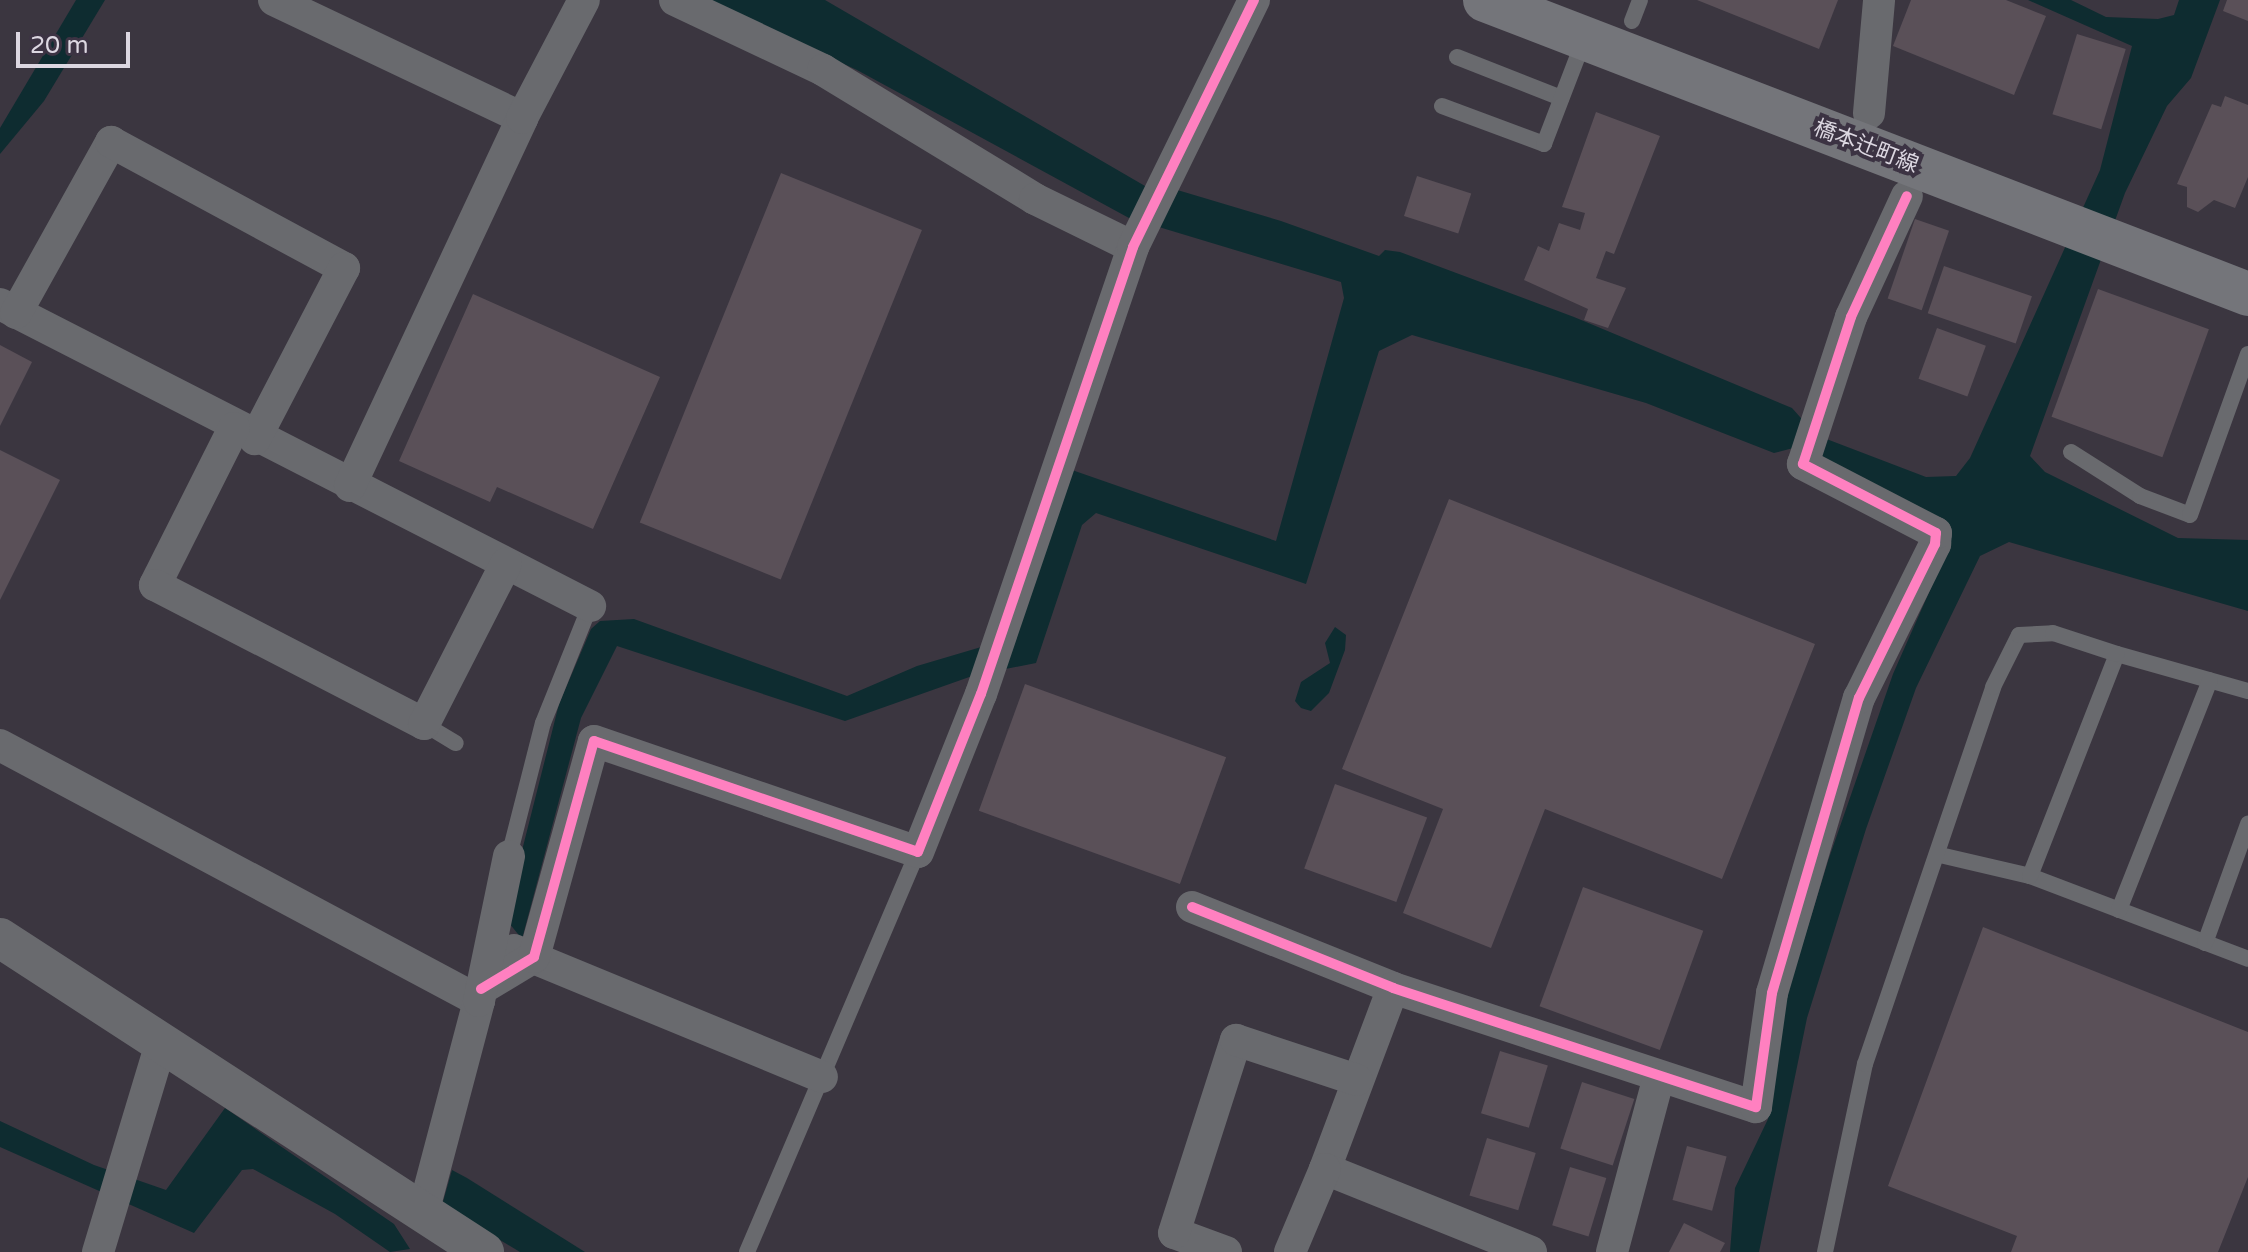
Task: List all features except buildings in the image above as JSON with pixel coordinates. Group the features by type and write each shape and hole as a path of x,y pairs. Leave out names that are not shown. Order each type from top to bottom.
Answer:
{"main road":[{"name":"橋本辻町線","path":"1485,0 2248,294"}],"street":[{"path":"274,0 522,118"},
{"path":"350,486 522,118 584,0"},
{"path":"675,0 823,70 1035,199 1139,238"},
{"path":"480,995 534,957 594,741 918,852 981,694 1139,238 1254,0"},
{"path":"1869,113 1879,0"},
{"path":"506,564 424,724 155,585 245,433 344,268 111,142 8,308 245,433 590,606"},
{"path":"1192,907 1393,988 1756,1107 1772,993 1859,698 1935,544 1936,533 1803,464 1808,439 1851,317 1907,196"},
{"path":"0,745 480,995"},
{"path":"423,1213 480,995 489,940 509,856"},
{"path":"0,938 484,1252"},
{"path":"489,940 822,1077"},
{"path":"1290,1252 1325,1169 1393,988"},
{"path":"1226,1252 1174,1233 1236,1040 1357,1080"},
{"path":"98,1252 161,1043"},
{"path":"1612,1252 1659,1077"},
{"path":"1325,1169 1531,1252"}],"lane":[{"path":"1632,21 1640,0"},
{"path":"1442,106 1544,144 1585,38"},
{"path":"1457,57 1561,98"},
{"path":"2071,452 2140,496 2190,515 2243,379 2248,354"},
{"path":"509,856 543,723 590,606"},
{"path":"1825,1252 1865,1064 1940,855 1993,687 2019,635 2053,633 2248,691"},
{"path":"2030,876 2117,654"},
{"path":"2119,910 2210,680"},
{"path":"424,724 456,743"},
{"path":"2205,943 2248,824"},
{"path":"747,1252 918,852"},
{"path":"1940,855 2030,876 2248,959"}],"shaded area":[{"path":"76,0 105,0 44,101 0,154 0,128"},
{"path":"703,0 825,0 1145,186 1174,189 1281,221 1379,256 1385,250 1400,252 1574,317 1792,408 1816,435 1926,477 1956,476 1970,458 2100,170 2132,46 2028,0 2071,0 2106,17 2158,19 2174,15 2179,0 2220,0 2191,78 2167,106 2125,193 2030,456 2045,472 2178,538 2248,540 2248,611 2009,542 1980,556 1916,688 1866,829 1807,1018 1759,1252 1730,1252 1735,1188 1768,1119 1787,995 1828,861 1893,674 1950,545 1945,520 1797,447 1774,453 1646,403 1412,335 1379,351 1306,584 1096,513 1082,525 1036,663 975,675 845,721 617,646 581,718 522,939 505,918 559,704 591,629 600,621 634,619 847,696 917,666 1015,637 1072,470 1276,541 1344,298 1341,282 1129,218 857,70"},
{"path":"1335,627 1346,635 1345,650 1329,693 1311,711 1301,708 1295,701 1301,682 1330,663 1325,643"},
{"path":"225,1108 394,1224 410,1249 390,1252 335,1214 253,1169 242,1170 194,1233 0,1147 0,1121 94,1165 166,1190"},
{"path":"452,1170 585,1252 520,1252 442,1205"}],"cycle path":[{"path":"481,989 534,957 594,741 918,852 981,694 1133,247 1254,0"},
{"path":"1192,907 1393,988 1756,1107 1772,993 1859,698 1935,544 1936,533 1803,464 1851,317 1907,196"}]}
